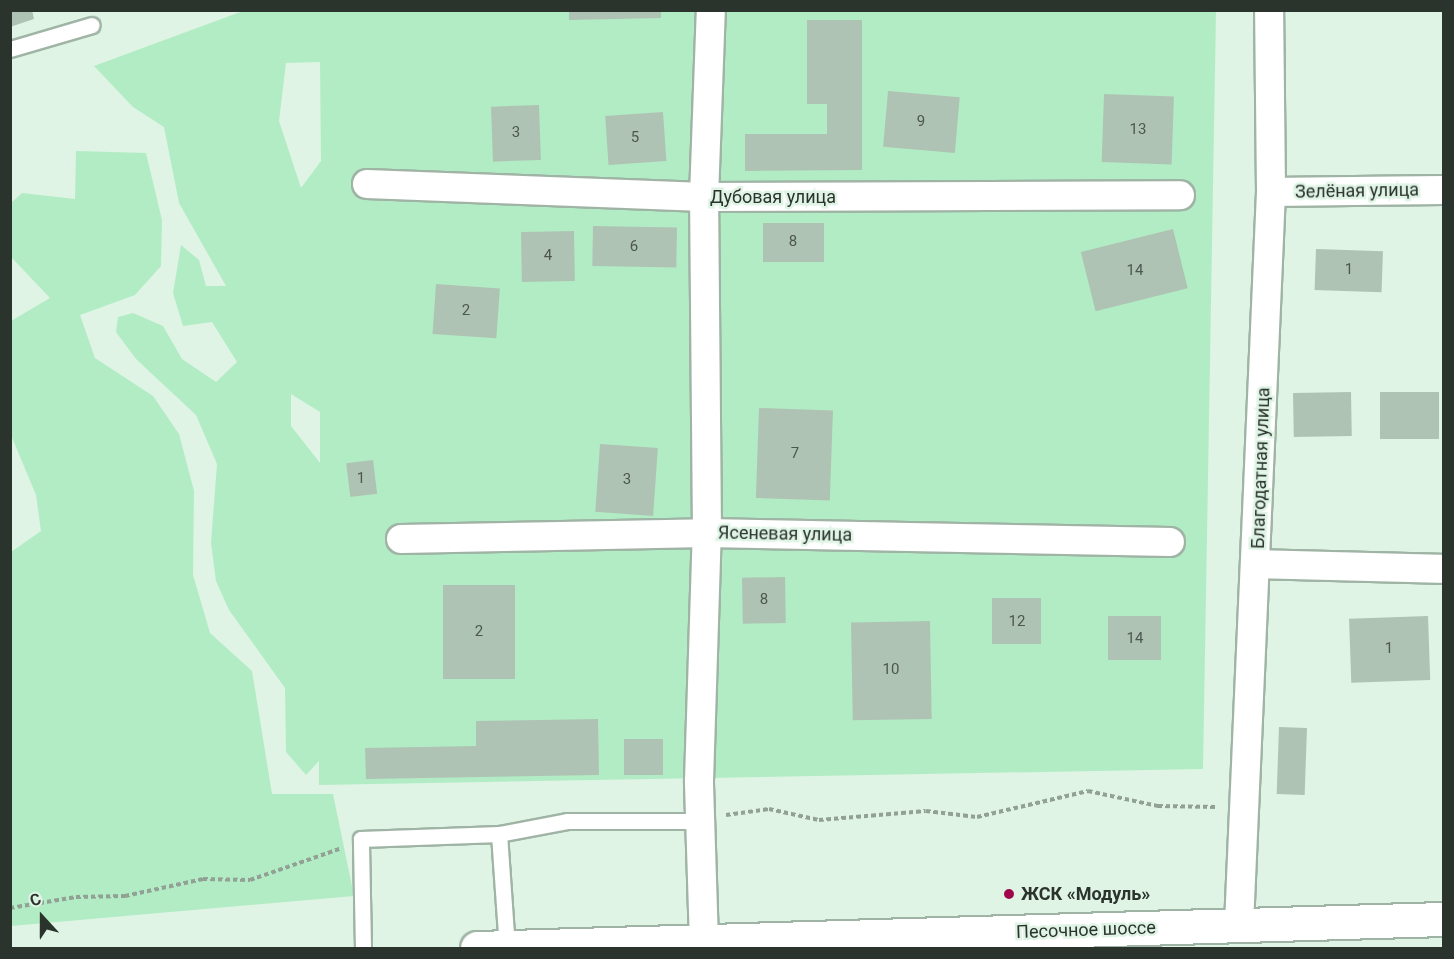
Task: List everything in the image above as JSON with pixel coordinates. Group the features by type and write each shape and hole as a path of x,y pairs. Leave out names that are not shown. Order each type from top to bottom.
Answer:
{"main road":[{"name":"Песочное шоссе","path":"492,948 1171,938 1239,925 1443,919"}],"street":[{"path":"705,946 699,821 707,533 704,197 711,10"},
{"name":"Благодатная улица","path":"1239,925 1257,564 1271,192 1269,10"},
{"name":"Дубовая улица","path":"367,184 704,197 1180,195"},
{"name":"Зелёная улица","path":"1271,192 1443,190"},
{"name":"Ясеневая улица","path":"400,539 707,533 1170,542"},
{"path":"1257,564 1443,569"}],"lane":[{"path":"10,50 92,25"},
{"path":"363,948 361,839 499,834 567,821 699,821"},
{"path":"492,948 499,834"}],"path":[{"path":"699,821 755,809 819,820 926,811 977,817 1088,791 1158,806 1208,807"},
{"path":"10,908 125,896 204,879 250,880 338,848 361,845"}],"green space":[{"path":"243,11 1216,11 1203,769 319,785 319,761 306,775 286,752 285,688 229,610 216,581 211,543 217,464 196,415 136,359 116,332 118,317 133,313 163,326 182,359 216,382 237,362 212,322 183,326 173,293 181,245 199,260 206,286 226,286 179,203 164,127 133,107 94,66","holes":["320,62 321,161 301,188 279,121 286,63","291,394 320,412 320,463 291,426"]},
{"path":"76,151 146,153 162,220 161,266 135,295 80,315 95,358 153,396 179,434 194,491 193,575 210,633 252,671 272,794 333,794 354,896 11,926 11,552 41,531 36,495 11,435 11,321 50,298 11,257 11,203 22,193 75,199"}],"building":[{"path":"10,10 32,10 34,19 10,27"},
{"path":"569,10 661,10 661,18 569,20"},
{"path":"807,20 862,20 862,170 745,171 745,134 827,134 827,104 807,104"},
{"path":"888,91 960,97 955,153 883,147"},
{"path":"1104,94 1174,96 1172,164 1102,162"},
{"path":"539,105 541,160 493,162 491,107"},
{"path":"663,112 666,161 609,165 605,116"},
{"path":"763,223 824,223 824,262 763,262"},
{"path":"593,226 677,227 676,267 592,266"},
{"path":"1173,229 1188,288 1096,311 1081,252"},
{"path":"574,231 575,281 522,282 521,232"},
{"path":"1316,249 1383,251 1382,292 1315,290"},
{"path":"436,284 500,288 496,338 433,334"},
{"path":"1351,392 1352,436 1294,437 1293,393"},
{"path":"1380,392 1439,392 1439,439 1380,439"},
{"path":"759,408 833,411 830,501 756,498"},
{"path":"600,444 658,448 653,516 595,512"},
{"path":"373,460 377,494 350,497 346,463"},
{"path":"785,577 786,623 743,624 742,578"},
{"path":"443,585 515,585 515,679 443,679"},
{"path":"992,598 1041,598 1041,644 992,644"},
{"path":"1108,616 1161,616 1161,660 1108,660"},
{"path":"1428,616 1430,680 1351,683 1349,619"},
{"path":"930,621 932,719 853,720 851,622"},
{"path":"598,719 599,775 366,779 365,748 476,746 476,721"},
{"path":"1279,727 1307,728 1305,795 1277,794"},
{"path":"624,739 663,739 663,775 624,775"}],"place":[{"name":"ЖСК «Модуль»","path":"1009,894"}]}
